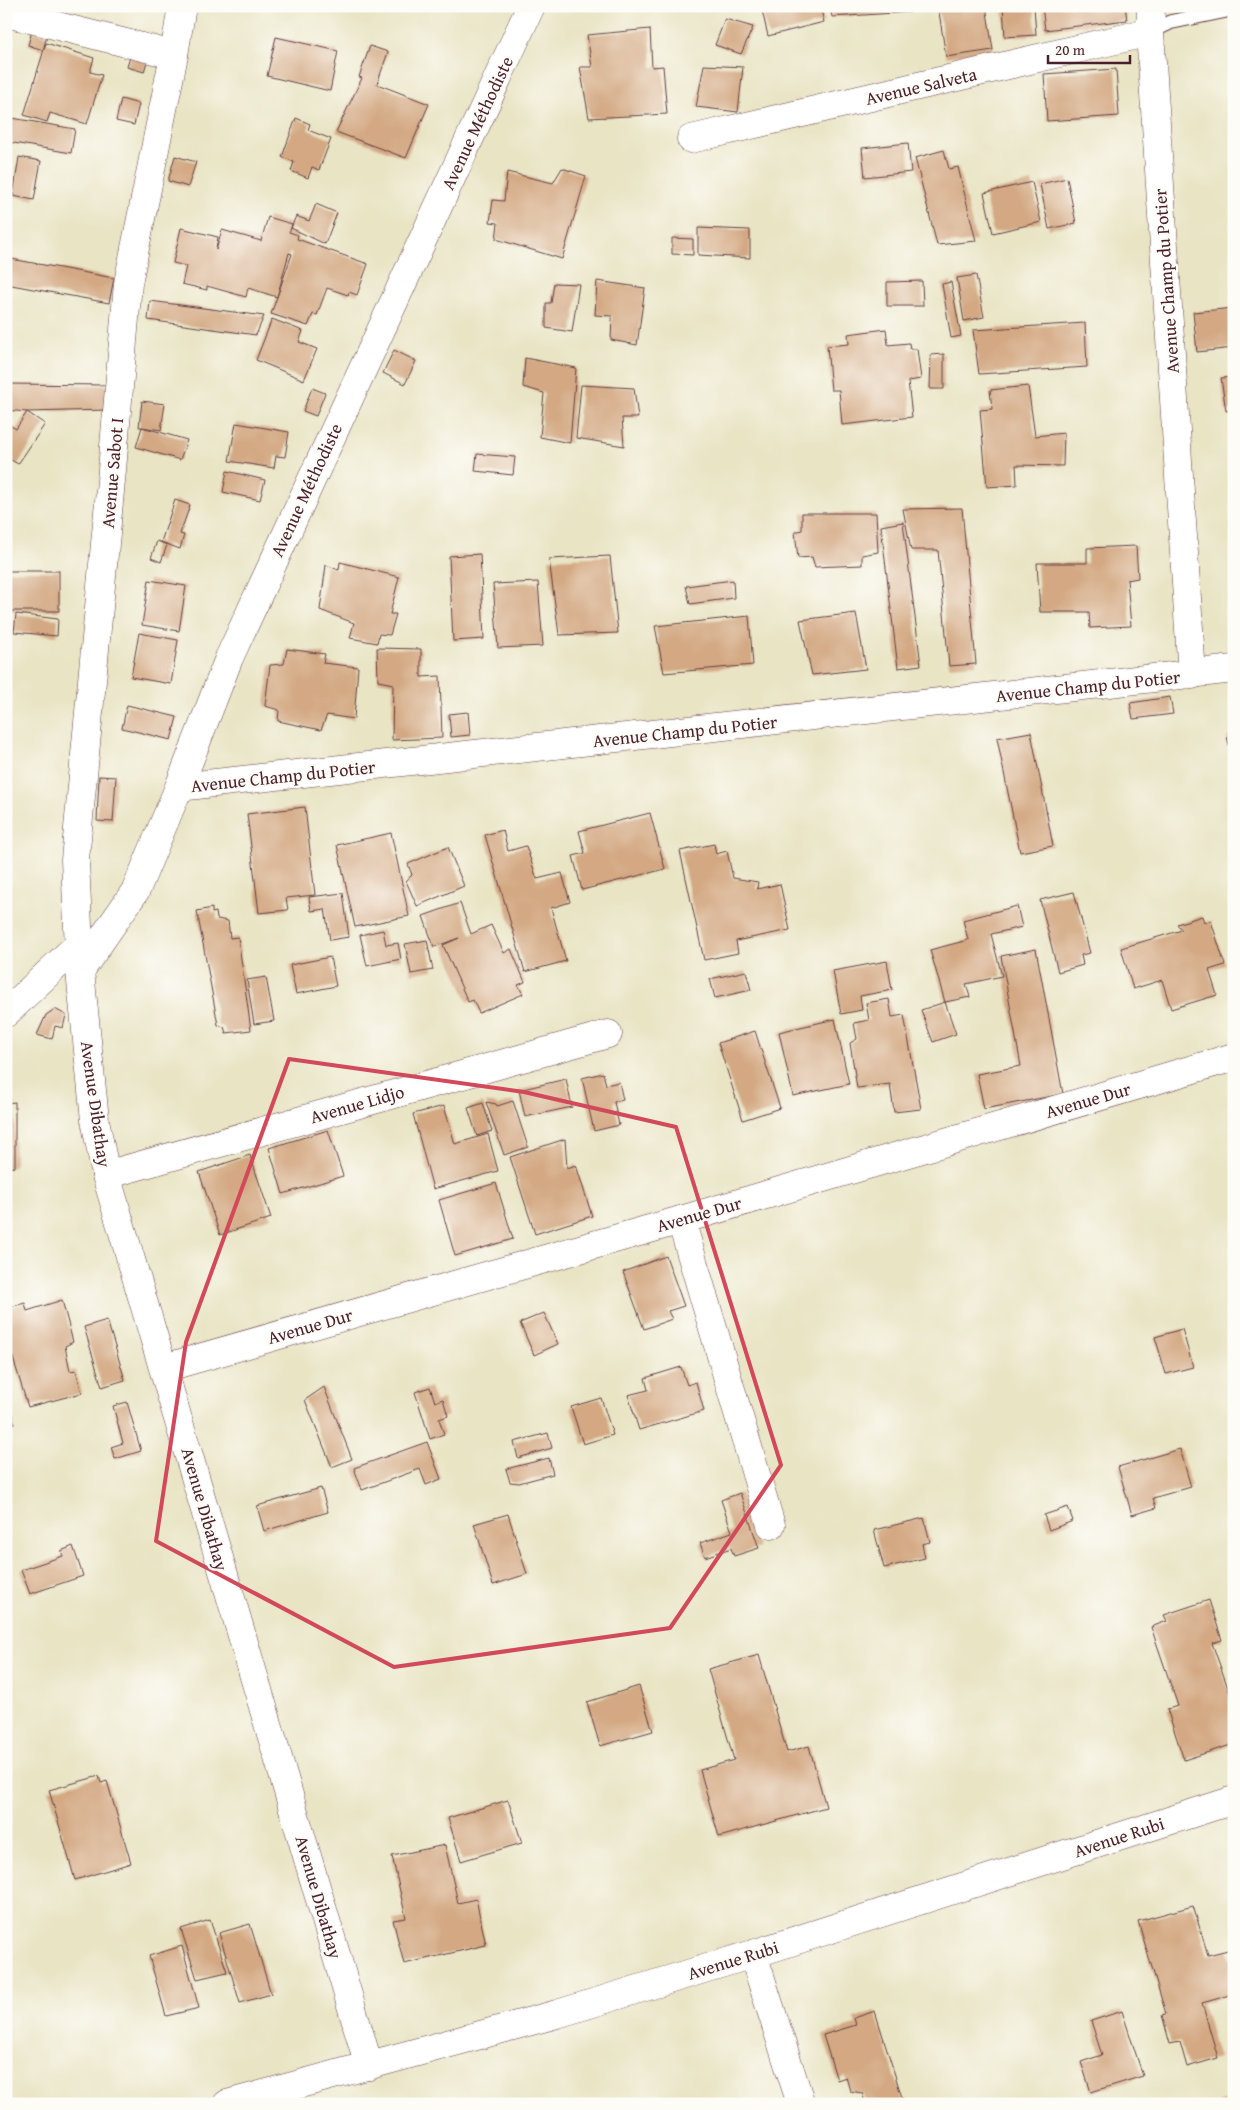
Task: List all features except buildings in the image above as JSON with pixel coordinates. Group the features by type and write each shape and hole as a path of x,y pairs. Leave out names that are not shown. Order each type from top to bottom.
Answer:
{"street":[{"name":"Avenue Sabot I","path":"79,944 75,860 128,283 174,55 182,6"},
{"name":"Avenue Méthodiste","path":"80,971 136,890 179,788 229,658 531,6"},
{"path":"6,14 174,55"},
{"name":"Avenue Champ du Potier","path":"1150,19 1192,675"},
{"name":"Avenue Salveta","path":"691,139 1150,19"},
{"name":"Avenue Champ du Potier","path":"179,788 1234,669"},
{"path":"6,1013 79,944"},
{"name":"Avenue Dibathay","path":"79,944 95,1120 106,1175 369,2066"},
{"name":"Avenue Lidjo","path":"106,1175 608,1034"},
{"name":"Avenue Dur","path":"164,1368 681,1220 1234,1057"},
{"path":"681,1220 771,1525"},
{"name":"Avenue Rubi","path":"227,2104 557,2014 752,1954 1234,1800"},
{"path":"752,1954 801,2104"}],"lane":[{"path":"1150,19 1171,22 1234,9"}],"highlighted area":[{"path":"289,1059 524,1092 676,1127 781,1465 670,1628 394,1667 156,1541 186,1342"}]}
